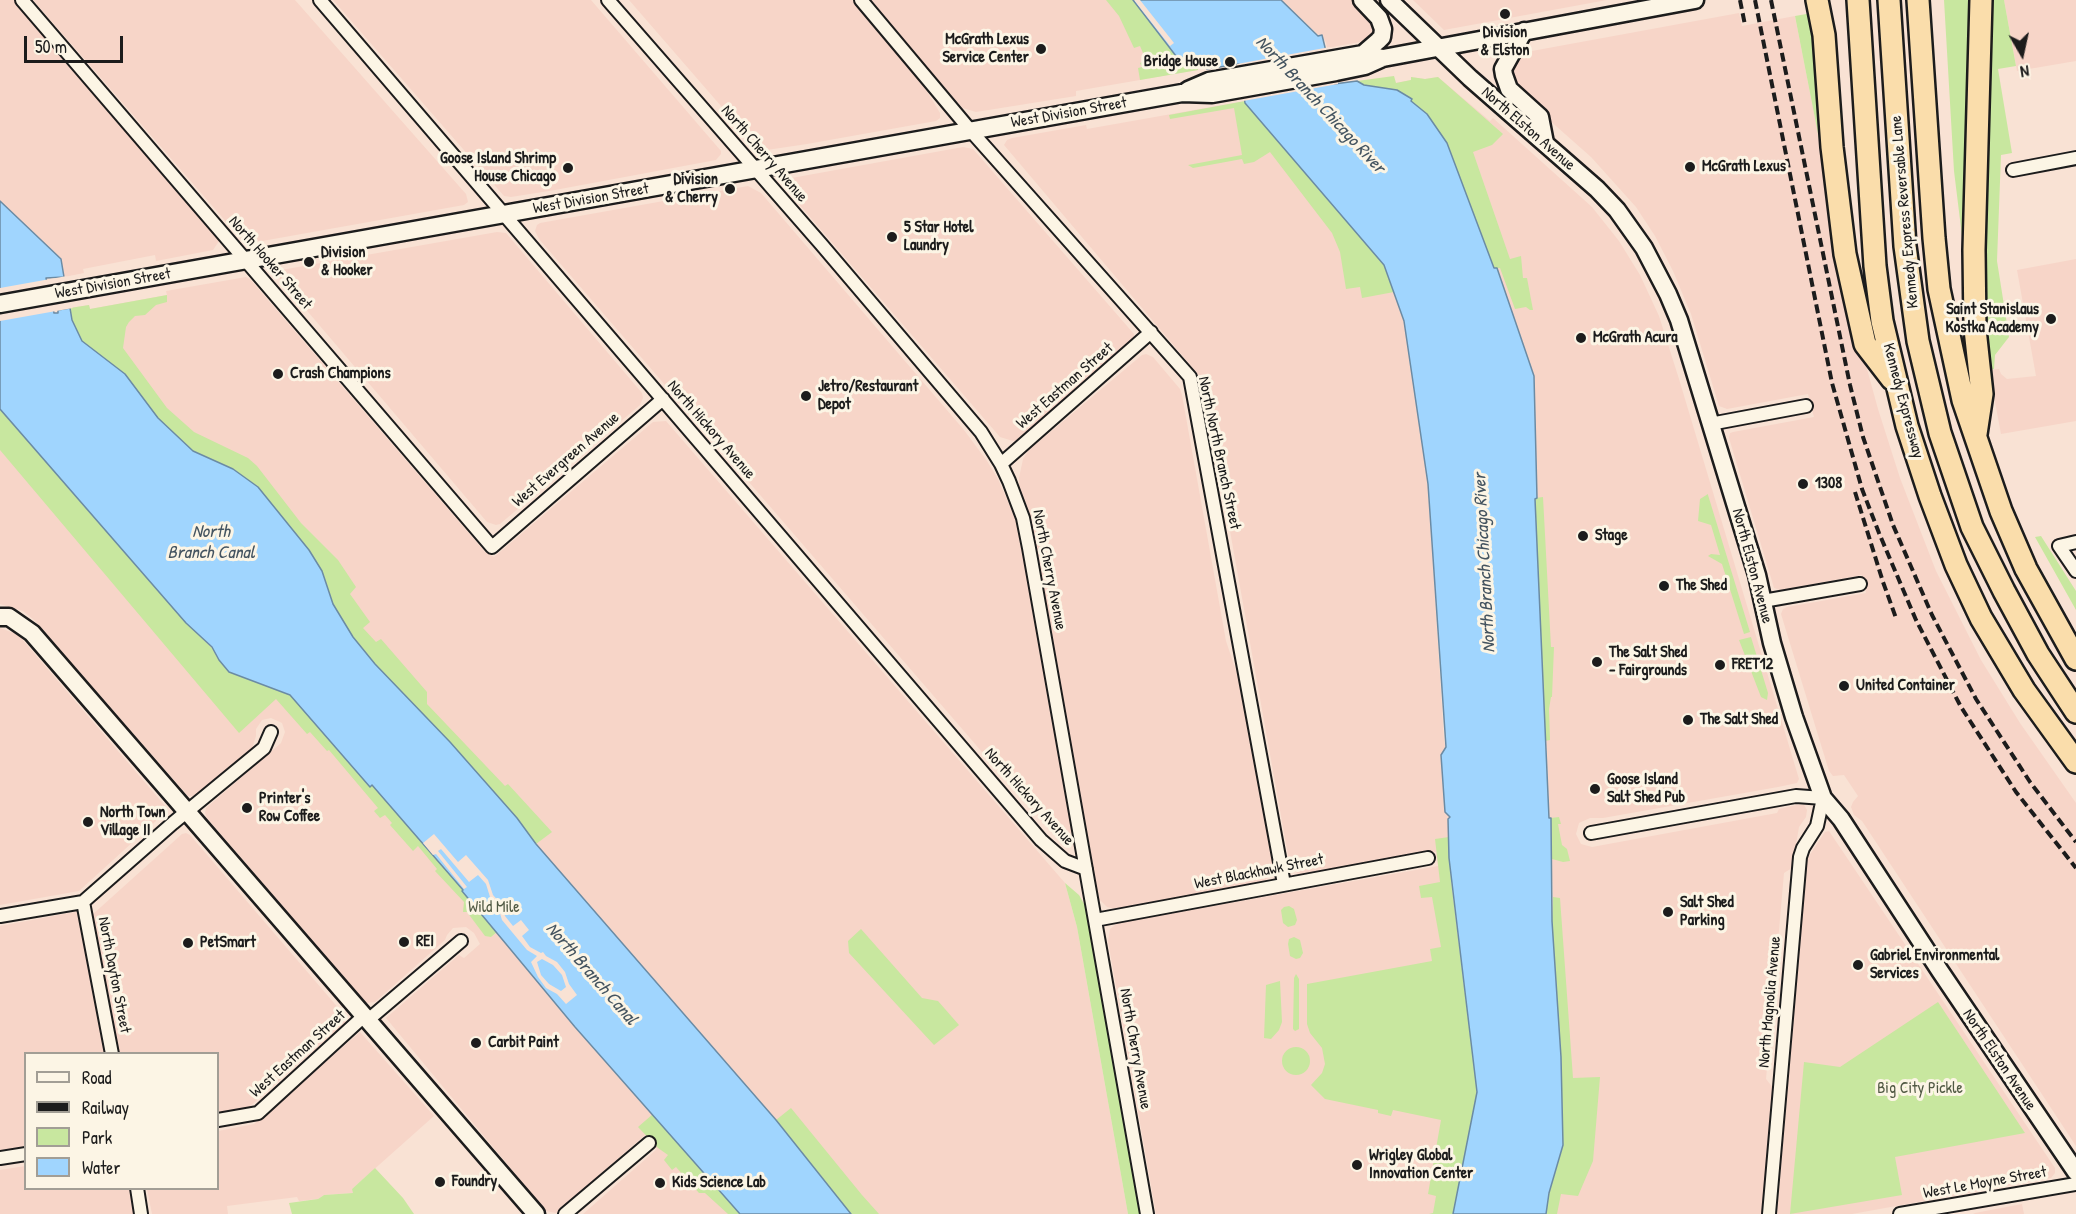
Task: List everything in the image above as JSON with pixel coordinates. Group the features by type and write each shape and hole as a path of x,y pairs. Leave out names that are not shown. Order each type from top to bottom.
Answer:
{"highway":[{"path":"1817,0 1824,35 1832,147 1845,254 1865,344 1896,385"},
{"name":"Kennedy Expressway","path":"1858,0 1875,266 1882,321 1896,385 1930,496 1956,565 1980,618 2024,690 2076,762"},
{"name":"Kennedy Express Reversable Lane","path":"1889,0 1905,246 1918,341 1940,433 1972,527 2038,654 2076,712"},
{"path":"1918,0 1933,227 1940,289 1956,370 1975,438 2001,511 2026,569 2076,659"},
{"path":"1975,438 1983,394 1975,329 1974,250 1981,0"}],"main road":[{"path":"1362,0 1379,18 1383,29 1382,37 1363,54"},
{"name":"North Elston Avenue","path":"1389,0 1438,48 1598,189 1617,210 1644,248 1679,320 1763,601 1772,643 1794,717 1823,798 1841,819 1946,981 2076,1172"},
{"name":"West Division Street","path":"1335,65 1365,66 1383,58 1695,0"},
{"path":"1524,31 1503,69 1504,75 1509,89 1540,117 1545,143"},
{"name":"West Division Street","path":"0,304 1182,93 1212,94 1240,82 1335,65 1363,54 1383,58"},
{"path":"4,617 32,633 536,1214"}],"street":[{"name":"North Hooker Street","path":"22,0 492,547"},
{"name":"North Hickory Avenue","path":"320,0 1041,840 1065,861 1086,869"},
{"name":"North Cherry Avenue","path":"608,0 981,432 1001,464 1025,526 1147,1214"},
{"name":"North North Branch Street","path":"861,0 971,131 1190,376 1284,884"},
{"path":"2013,170 2076,159"},
{"name":"West Eastman Street","path":"1001,464 1150,332"},
{"name":"West Evergreen Avenue","path":"492,547 663,399"},
{"path":"1710,424 1806,406"},
{"path":"2076,542 2059,546 2076,571"},
{"path":"1763,601 1860,584"},
{"path":"0,916 83,902 264,748 271,732"},
{"path":"1591,833 1796,796 1823,798"},
{"name":"North Magnolia Avenue","path":"1769,1214 1800,857 1803,848 1818,826 1823,798"},
{"name":"West Blackhawk Street","path":"1095,920 1428,858"},
{"name":"North Dayton Street","path":"83,902 112,1052"},
{"name":"West Eastman Street","path":"219,1120 258,1113 366,1018 461,941"},
{"path":"565,1214 649,1143"},
{"path":"0,1158 24,1154"},
{"name":"West Le Moyne Street","path":"1900,1214 1955,1209 2076,1184"},
{"path":"137,1190 141,1214"}],"shaded area":[{"path":"0,0 15,0 216,230 219,241 213,250 156,261 155,255 83,269 84,273 64,277 61,259 0,201"},
{"path":"33,0 295,0 466,194 468,202 464,205 251,243 242,240"},
{"path":"333,0 591,0 721,151 721,154 716,160 555,190 511,197 504,196"},
{"path":"629,0 852,0 919,78 940,113 940,118 936,121 760,151"},
{"name":"McGrath Lexus Service Center","path":"869,0 1133,0 1198,70 1076,91 1076,96 976,112 963,108 958,103"},
{"path":"1281,0 1357,0 1374,21 1374,37 1362,48 1360,42 1327,48 1326,42"},
{"path":"1413,0 1607,0 1444,30"},
{"path":"2004,0 2076,0 2076,61 2017,71"},
{"path":"1739,13 1742,26 1795,16 1856,329 1900,478 1936,571 1981,660 2020,723 2076,803 2076,1146 1862,821 1854,815 1851,807 1858,796 1844,775 1833,776 1829,771 1781,614 1787,607 1866,593 1862,575 1780,590 1774,588 1729,438 1730,433 1733,432 1814,417 1808,394 1727,409 1719,406 1691,314 1655,236 1636,207 1591,157 1513,88 1508,68 1521,53"},
{"path":"1411,77 1425,79 1438,77 1490,121 1493,118 1592,207 1619,241 1640,275 1659,316 1679,379 1799,779 1797,783 1778,787 1603,818 1590,818 1579,823 1576,834 1581,844 1592,847 1777,813 1779,809 1797,805 1804,805 1807,810 1806,817 1799,827 1792,868 1784,873 1766,1079 1774,1089 1762,1214 1546,1214 1549,1193 1553,897 1535,498 1534,376 1497,269 1494,269 1395,83 1411,80"},
{"path":"1245,101 1384,265 1404,321 1428,484 1446,747 1441,755 1445,812 1450,817 1448,819 1453,1214 1156,1214 1108,941 1110,929 1118,923 1438,866 1436,852 1304,875 1298,874 1290,866 1203,380 1004,145 1012,138 1086,125 1087,129"},
{"path":"963,147 973,149 1134,334 1134,341 1018,440 1013,441 1000,437 784,187 786,179"},
{"path":"748,186 761,193 964,430 998,479 1015,518 1025,567 1072,825 1069,836 1062,837 1052,833 539,239 535,231 540,223"},
{"path":"497,232 506,233 642,393 643,398 640,405 496,525 487,522 278,274 281,270"},
{"name":"Saint Stanislaus Kostka Academy","path":"2076,259 2076,421 2001,434 1989,370 1999,369 2007,379 2036,376 2017,270"},
{"path":"246,277 485,552 494,557 653,422 666,421 1065,883 1077,927 1128,1214 851,1214 536,844 517,818 70,308 89,305 90,309 167,295 166,291"},
{"path":"1146,354 1153,357 1180,389 1182,395 1226,641 1240,683 1274,869 1271,876 1260,884 1116,909 1107,907 1099,899 1030,520 1019,490 1019,478 1023,459 1029,450"},
{"path":"0,409 290,695 463,890 467,912 486,934 491,937 497,932 575,1027 740,1214 583,1214 657,1149 645,1135 556,1213 546,1211 386,1018 459,955 464,958 480,944 474,933 466,927 453,928 445,940 375,1002 366,1003 205,813 206,808 281,743 285,732 282,723 271,718 262,720 256,729 252,749 196,797 188,796 34,620 23,611 0,604"},
{"path":"0,628 22,639 166,807 167,811 79,891 0,905"},
{"path":"1829,831 2055,1168 2055,1173 2051,1178 1852,1214 1777,1214 1807,859 1825,832"},
{"path":"182,834 190,835 346,1017 345,1023 248,1108 219,1113 219,1052 118,1052 92,915"},
{"path":"80,911 105,1052 24,1052 24,1147 0,1152 0,926"},
{"path":"360,1032 434,1116 352,1189 354,1193 324,1195 318,1199 299,1201 297,1197 227,1206 228,1214 152,1214 147,1190 219,1190 219,1131 254,1124"},
{"path":"24,1166 24,1190 130,1190 134,1214 0,1214 0,1170"},
{"path":"2022,1204 2024,1214 1973,1214 1975,1213"}],"green space":[{"path":"1106,0 1133,0 1176,56 1196,61 1198,70 1140,80 1138,68 1142,67 1140,63 1146,60 1140,46 1134,48 1119,16"},
{"path":"1944,0 1972,0 1967,56 1971,57 1968,236 1962,236 1954,171"},
{"path":"1991,0 2004,0 2016,66 1998,69 2012,153 2001,155 1997,261 2009,337 1995,355 1994,369 1989,370 1982,312"},
{"path":"1812,13 1826,175 1795,16"},
{"path":"1394,76 1396,83 1411,80 1411,77 1425,79 1438,77 1503,134 1492,145 1473,152 1510,259 1521,256 1523,278 1527,278 1533,310 1526,307 1515,309 1500,268 1494,269 1397,90 1364,85 1357,81"},
{"path":"1245,101 1384,265 1394,292 1362,298 1360,287 1346,289 1340,252 1332,233 1270,152 1254,162 1244,164 1242,159 1193,168 1188,165 1242,155 1234,108 1170,119 1169,115"},
{"path":"167,295 167,302 156,305 145,315 135,316 129,322 123,348 167,408 194,432 248,458 257,466 301,523 338,560 356,587 350,594 370,622 363,628 376,642 381,639 427,692 427,704 505,786 508,784 552,832 536,844 517,818 375,664 353,637 333,604 322,571 309,550 233,469 193,451 158,418 125,374 82,341 72,320 70,308 89,305 90,309"},
{"path":"0,409 186,623 212,648 219,660 290,695 369,786 372,784 434,834 575,1027 497,932 491,937 485,936 467,912 463,912 464,902 435,871 437,869 418,846 413,851 390,825 392,823 385,815 380,818 374,811 378,808 329,750 327,751 310,732 307,734 276,699 239,733 0,450"},
{"path":"1708,494 1750,632 1744,634 1722,564 1708,556 1720,555 1711,525 1698,521 1700,499"},
{"path":"1543,497 1551,647 1554,647 1552,697 1549,709 1550,740 1545,741 1535,498"},
{"path":"2041,536 2076,591 2076,610 2035,537"},
{"path":"1751,637 1768,693 1767,700 1761,697 1739,640"},
{"path":"1559,817 1562,845 1567,849 1570,861 1552,859 1551,818"},
{"path":"1449,837 1451,880 1477,1092 1453,1214 1429,1214 1433,1213 1436,1196 1428,1194 1441,1120 1393,1110 1391,1116 1378,1113 1378,1110 1325,1099 1311,1085 1322,1073 1325,1064 1322,1048 1310,1033 1307,1024 1307,984 1432,961 1430,949 1441,947 1432,897 1421,898 1419,886 1440,882 1435,839"},
{"path":"1065,883 1079,895 1087,909 1142,1214 1128,1214 1077,927"},
{"path":"1553,897 1560,898 1573,1078 1600,1077 1593,1161 1578,1196 1561,1194 1557,1214 1546,1214 1549,1193 1563,1145 1561,1057 1552,921"},
{"path":"1289,906 1294,909 1297,920 1295,925 1288,927 1283,923 1281,910"},
{"path":"861,929 922,998 938,1001 959,1025 934,1045 849,953 848,941"},
{"path":"1294,937 1300,940 1303,953 1300,958 1296,959 1290,956 1288,944 1289,939"},
{"path":"1296,974 1299,979 1299,1029 1295,1031 1293,1029"},
{"path":"1280,981 1282,1022 1279,1030 1271,1039 1264,1038 1266,985"},
{"name":"Big City Pickle","path":"1938,1002 2025,1133 1895,1157 1902,1195 1790,1214 1804,1062 1840,1067"},
{"path":"1296,1047 1306,1051 1310,1061 1306,1071 1296,1075 1286,1071 1282,1061 1286,1051"},
{"path":"791,1108 879,1214 851,1214 776,1120"},
{"path":"653,1114 740,1214 728,1214 705,1193 699,1193 676,1167 672,1170 664,1160 668,1155 638,1127"},
{"path":"375,1168 403,1198 414,1214 292,1214 289,1203 318,1199 324,1195 353,1193 352,1189"}],"water":[{"name":"North Branch Chicago River","path":"1133,0 1281,0 1318,36 1322,35 1334,84 1357,81 1364,85 1397,90 1412,99 1411,101 1427,114 1447,143 1494,268 1497,268 1534,376 1537,498 1535,499 1549,818 1551,818 1552,921 1561,1057 1563,1145 1549,1193 1546,1214 1453,1214 1477,1092 1449,858 1448,819 1450,817 1445,812 1441,755 1446,747 1428,484 1404,321 1384,265 1245,103 1239,64 1207,69 1196,61 1176,56"},
{"name":"North Branch Canal","path":"0,201 61,259 64,277 46,278 54,313 70,308 72,320 82,341 125,374 158,418 193,451 233,469 258,487 309,550 322,571 333,604 353,637 375,664 450,742 517,818 536,844 776,1120 851,1214 740,1214 575,1027 463,890 372,785 370,787 290,695 229,672 212,647 186,623 0,409"}],"pier":[{"path":"1134,0 1140,0 1174,43 1170,46"},
{"path":"1330,47 1338,84 1243,101 1237,64"},
{"path":"67,276 65,280 50,281 56,308 70,305 73,308 0,321 0,288"},
{"path":"434,834 458,862 466,855 488,880 493,895 501,904 505,916 513,926 521,920 529,930 522,936 530,947 543,952 557,962 577,995 566,1004 557,994 546,988 531,962 537,956 527,950 502,920 486,884 478,875 469,882 441,849 438,851 467,887 464,889 436,854 433,855 423,843","holes":["542,959 553,965 562,975 566,987 561,991 549,984 541,975 537,962"]}],"railway":[{"path":"1740,0 1745,25"},
{"path":"1755,0 1832,383 1862,489 1916,620 1961,707 2016,792 2076,868"},
{"path":"1771,0 1850,385 1863,437 1893,525 1932,615 1976,699 2030,782 2076,842"},
{"path":"1855,492 1896,618"}],"place":[{"name":"Division & Elston","path":"1505,14"},
{"name":"McGrath Lexus Service Center","path":"1041,49"},
{"name":"Bridge House","path":"1230,62"},
{"name":"McGrath Lexus","path":"1690,167"},
{"name":"Goose Island Shrimp House Chicago","path":"568,168"},
{"name":"Division & Cherry","path":"730,189"},
{"name":"5 Star Hotel Laundry","path":"892,237"},
{"name":"Division & Hooker","path":"309,262"},
{"name":"Saint Stanislaus Kostka Academy","path":"2051,319"},
{"name":"McGrath Acura","path":"1581,338"},
{"name":"Crash Champions","path":"278,374"},
{"name":"Jetro/Restaurant Depot","path":"806,396"},
{"name":"1308","path":"1803,484"},
{"name":"Stage","path":"1583,536"},
{"name":"The Shed","path":"1664,586"},
{"name":"The Salt Shed - Fairgrounds","path":"1597,662"},
{"name":"FRET12","path":"1720,665"},
{"name":"United Container","path":"1844,686"},
{"name":"The Salt Shed","path":"1688,720"},
{"name":"Goose Island Salt Shed Pub","path":"1595,789"},
{"name":"Printer's Row Coffee","path":"247,808"},
{"name":"North Town Village II","path":"88,822"},
{"name":"Salt Shed Parking","path":"1668,912"},
{"name":"REI","path":"404,942"},
{"name":"PetSmart","path":"188,943"},
{"name":"Gabriel Environmental Services","path":"1858,965"},
{"name":"Carbit Paint","path":"476,1043"},
{"name":"Wrigley Global Innovation Center","path":"1357,1165"},
{"name":"Foundry","path":"440,1182"},
{"name":"Kids Science Lab","path":"660,1183"}],"park label":[{"name":"Wild Mile","path":"494,908"}]}
